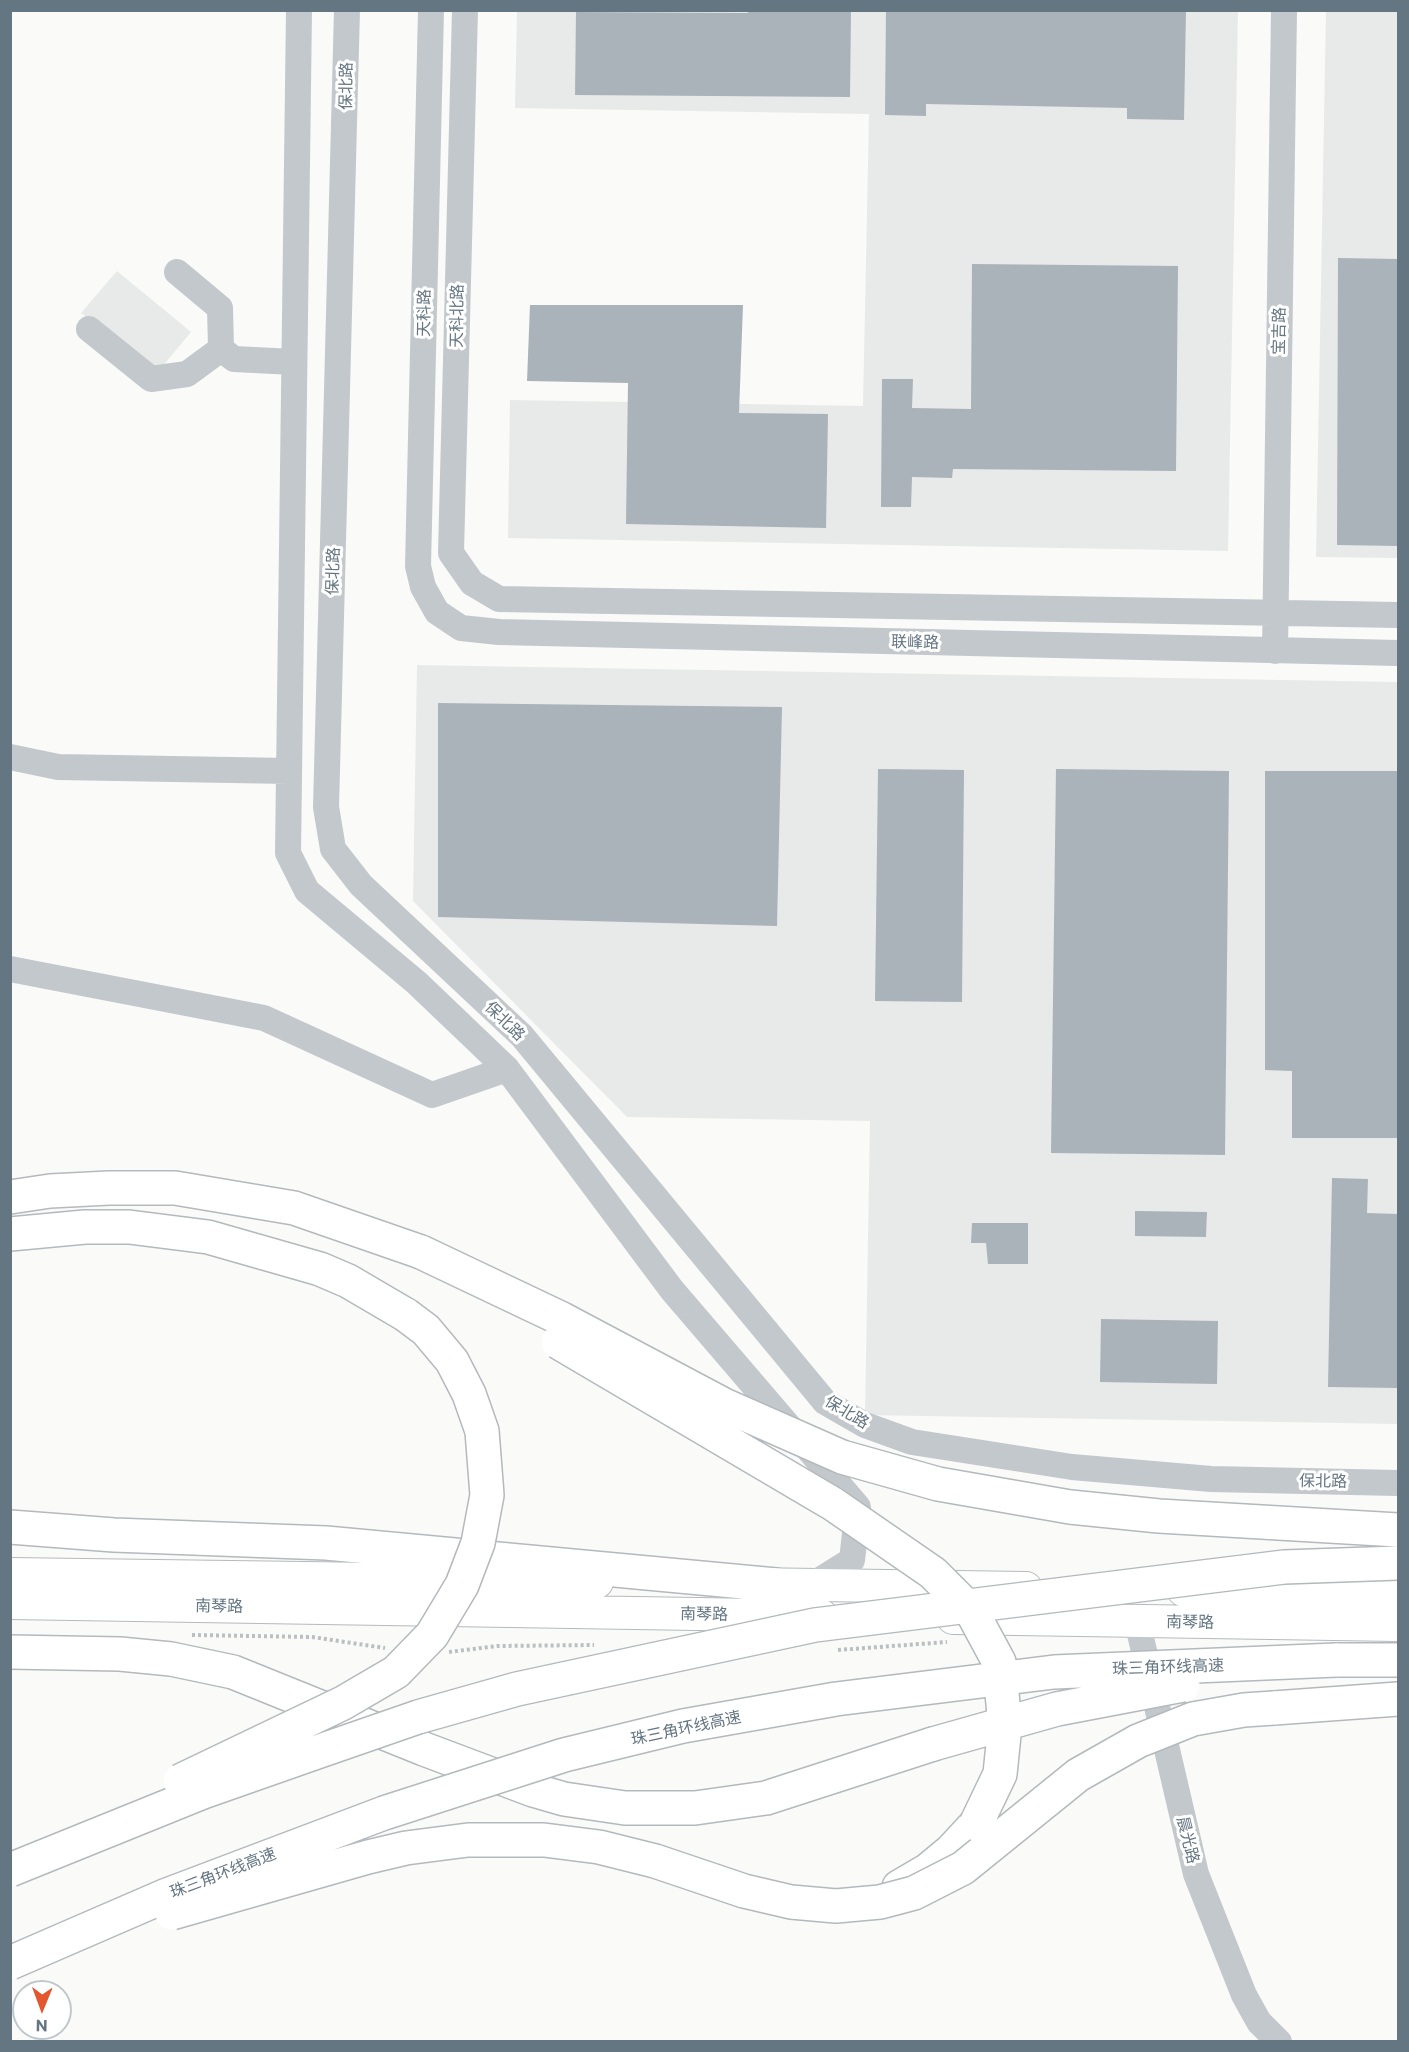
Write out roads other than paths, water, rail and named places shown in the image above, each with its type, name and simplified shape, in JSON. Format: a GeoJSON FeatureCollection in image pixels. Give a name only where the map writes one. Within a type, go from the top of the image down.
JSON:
{"type":"FeatureCollection","features":[{"type":"Feature","properties":{"kind":"highway"},"geometry":{"type":"LineString","coordinates":[[10,1197],[98,1188],[175,1188],[294,1209],[354,1229],[562,1319],[723,1405],[842,1457],[938,1484],[1070,1507],[1159,1516],[1398,1530]]}},
{"type":"Feature","properties":{"kind":"highway"},"geometry":{"type":"LineString","coordinates":[[10,1234],[85,1227],[129,1227],[208,1237],[320,1269],[348,1281],[406,1315],[440,1345],[461,1378],[482,1431],[487,1475],[487,1495],[478,1543],[462,1585],[432,1635],[396,1672],[343,1703],[10,1862]]}},
{"type":"Feature","properties":{"kind":"highway"},"geometry":{"type":"LineString","coordinates":[[419,1258],[833,1504],[933,1573],[972,1612],[993,1648],[1002,1674],[1004,1747],[996,1786],[976,1824],[951,1851],[911,1881],[862,1905]]}},
{"type":"Feature","properties":{"kind":"highway"},"geometry":{"type":"LineString","coordinates":[[10,1527],[114,1535],[326,1543],[776,1585]]}},
{"type":"Feature","properties":{"kind":"highway"},"geometry":{"type":"LineString","coordinates":[[10,1869],[203,1792],[306,1755],[418,1717],[529,1686],[816,1625],[1284,1567],[1398,1563]]}},
{"type":"Feature","properties":{"kind":"highway"},"geometry":{"type":"LineString","coordinates":[[10,1652],[120,1654],[171,1659],[222,1669],[258,1681],[424,1749],[533,1790],[593,1804],[657,1809],[704,1808],[766,1798],[984,1728],[1057,1709],[1140,1692],[1335,1660]]}},
{"type":"Feature","properties":{"kind":"highway","name":"珠三角环线高速"},"geometry":{"type":"LineString","coordinates":[[21,1958],[167,1894],[286,1848],[394,1810],[564,1755],[683,1726],[836,1699],[1054,1672],[1335,1660],[1398,1660]]}},
{"type":"Feature","properties":{"kind":"highway"},"geometry":{"type":"LineString","coordinates":[[21,1958],[368,1857],[406,1848],[468,1840],[544,1840],[579,1844],[633,1855],[768,1898],[817,1905],[862,1905],[914,1893],[963,1868],[1078,1775],[1138,1741],[1193,1719],[1244,1710],[1398,1700]]}},
{"type":"Feature","properties":{"kind":"main road","name":"南琴路"},"geometry":{"type":"LineString","coordinates":[[10,1574],[1398,1593]]}},
{"type":"Feature","properties":{"kind":"main road","name":"南琴路"},"geometry":{"type":"LineString","coordinates":[[10,1603],[1398,1625]]}},
{"type":"Feature","properties":{"kind":"street"},"geometry":{"type":"LineString","coordinates":[[299,10],[288,853],[307,891],[417,983],[507,1069],[672,1290],[858,1507],[930,1587]]}},
{"type":"Feature","properties":{"kind":"street","name":"保北路"},"geometry":{"type":"LineString","coordinates":[[347,10],[326,807],[333,849],[361,885],[522,1036],[825,1402],[865,1425],[912,1442],[1072,1467],[1211,1479],[1398,1483]]}},
{"type":"Feature","properties":{"kind":"street","name":"天科路"},"geometry":{"type":"LineString","coordinates":[[431,10],[418,566],[423,587],[437,612]]}},
{"type":"Feature","properties":{"kind":"street","name":"天科北路"},"geometry":{"type":"LineString","coordinates":[[465,10],[451,553],[472,583],[498,599],[1276,613]]}},
{"type":"Feature","properties":{"kind":"street","name":"宝吉路"},"geometry":{"type":"LineString","coordinates":[[1275,651],[1284,10]]}},
{"type":"Feature","properties":{"kind":"street"},"geometry":{"type":"LineString","coordinates":[[177,272],[220,308],[221,349]]}},
{"type":"Feature","properties":{"kind":"street"},"geometry":{"type":"LineString","coordinates":[[89,329],[151,379],[188,374],[221,349]]}},
{"type":"Feature","properties":{"kind":"street"},"geometry":{"type":"LineString","coordinates":[[221,349],[234,359],[294,362]]}},
{"type":"Feature","properties":{"kind":"street","name":"联峰路"},"geometry":{"type":"LineString","coordinates":[[437,612],[460,628],[498,632],[1398,653]]}},
{"type":"Feature","properties":{"kind":"street"},"geometry":{"type":"LineString","coordinates":[[1276,613],[1398,615]]}},
{"type":"Feature","properties":{"kind":"street"},"geometry":{"type":"LineString","coordinates":[[10,757],[58,767],[289,771]]}},
{"type":"Feature","properties":{"kind":"street"},"geometry":{"type":"LineString","coordinates":[[10,969],[264,1018],[432,1095],[507,1069]]}},
{"type":"Feature","properties":{"kind":"street"},"geometry":{"type":"LineString","coordinates":[[812,1585],[852,1560],[858,1507]]}},
{"type":"Feature","properties":{"kind":"street","name":"晨光路"},"geometry":{"type":"LineString","coordinates":[[1137,1621],[1196,1874],[1244,1995],[1260,2022],[1279,2042]]}}]}
